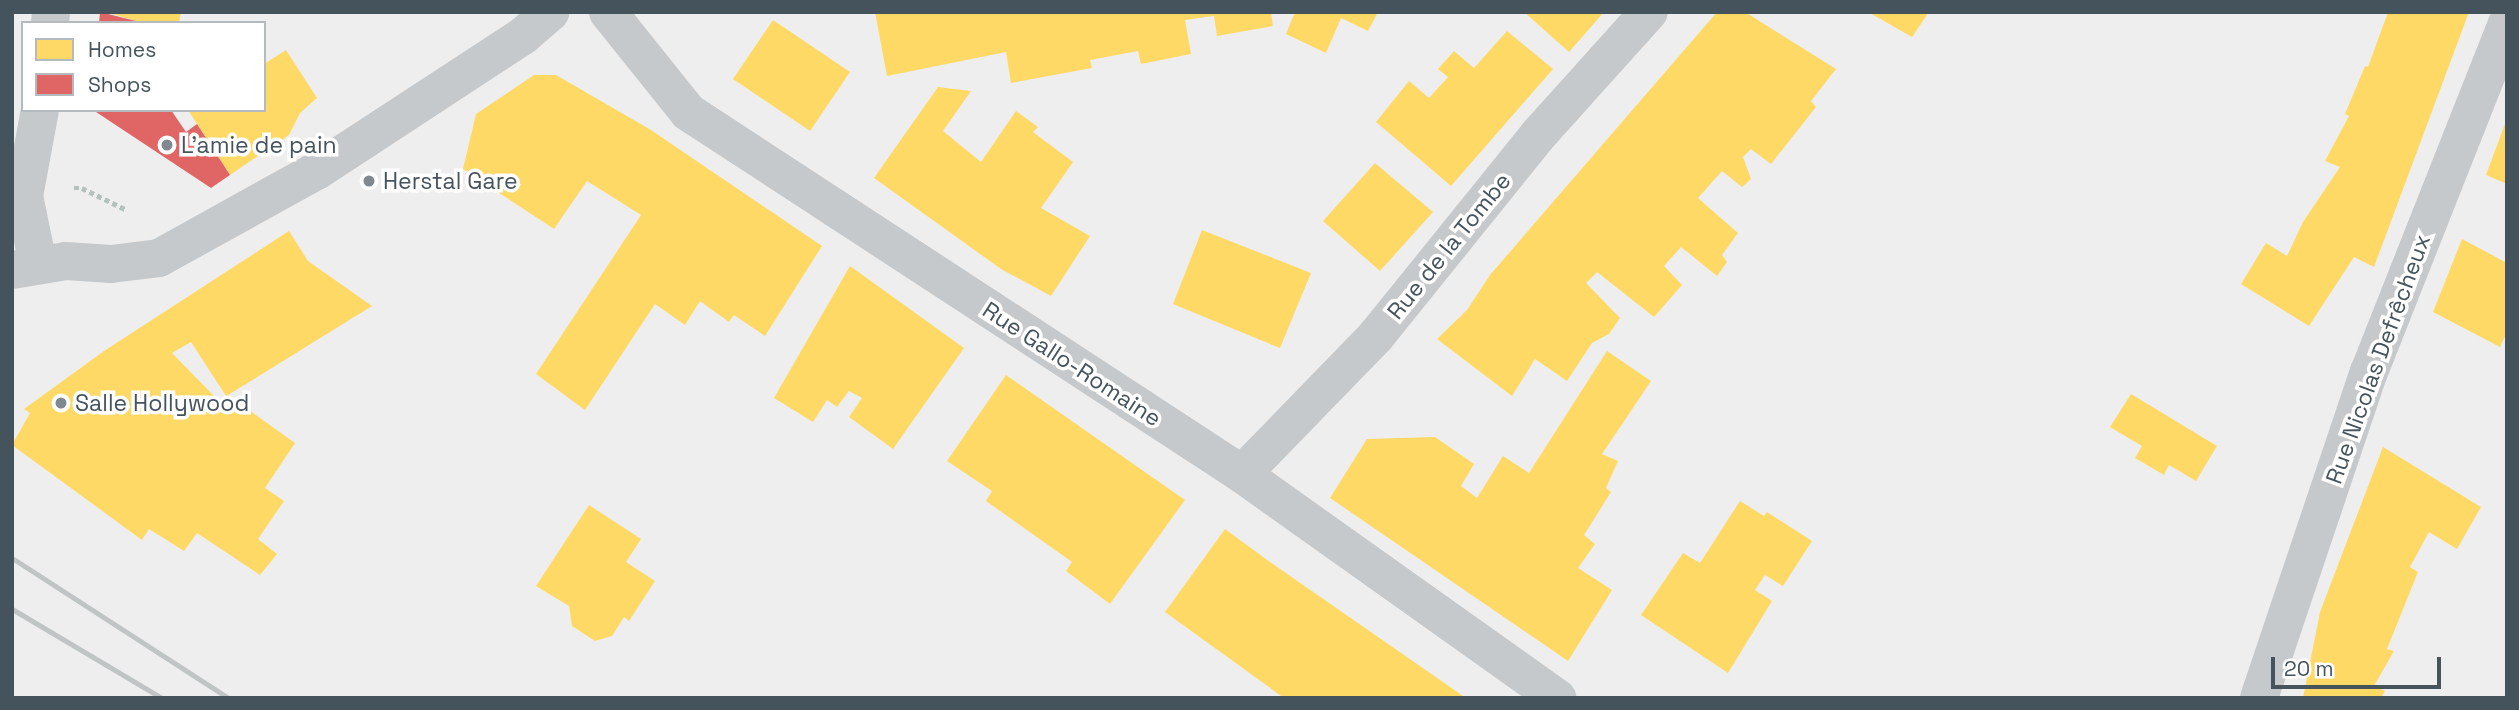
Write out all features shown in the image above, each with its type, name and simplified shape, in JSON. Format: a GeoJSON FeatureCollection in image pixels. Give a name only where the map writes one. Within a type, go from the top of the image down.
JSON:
{"type":"FeatureCollection","features":[{"type":"Feature","properties":{"kind":"street"},"geometry":{"type":"LineString","coordinates":[[40,112],[23,196],[25,267],[66,261],[111,264],[168,253],[318,170],[524,35],[550,12]]}},
{"type":"Feature","properties":{"kind":"street","name":"Rue Gallo-Romaine"},"geometry":{"type":"LineString","coordinates":[[608,12],[688,111],[1242,474],[1557,698]]}},
{"type":"Feature","properties":{"kind":"street","name":"Rue de la Tombe"},"geometry":{"type":"LineString","coordinates":[[1242,474],[1376,335],[1539,134],[1649,12]]}},
{"type":"Feature","properties":{"kind":"street","name":"Rue Nicolas Defrêcheux"},"geometry":{"type":"LineString","coordinates":[[2259,698],[2369,372],[2507,24]]}},
{"type":"Feature","properties":{"kind":"path"},"geometry":{"type":"LineString","coordinates":[[23,196],[40,189],[82,188],[136,214],[168,253]]}},
{"type":"Feature","properties":{"kind":"building: Homes"},"geometry":{"type":"Polygon","coordinates":[[[106,12],[181,12],[179,21],[136,21],[106,12]]]}},
{"type":"Feature","properties":{"kind":"building: Homes"},"geometry":{"type":"Polygon","coordinates":[[[875,12],[1271,12],[1273,26],[1217,36],[1214,16],[1185,20],[1191,54],[1141,64],[1138,51],[1090,60],[1092,68],[1011,83],[1006,52],[887,76],[875,12]]]}},
{"type":"Feature","properties":{"kind":"building: Homes"},"geometry":{"type":"Polygon","coordinates":[[[1295,12],[1378,12],[1368,31],[1341,18],[1326,53],[1286,34],[1295,12]]]}},
{"type":"Feature","properties":{"kind":"building: Homes"},"geometry":{"type":"Polygon","coordinates":[[[1524,12],[1604,12],[1569,52],[1524,12]]]}},
{"type":"Feature","properties":{"kind":"building: Homes"},"geometry":{"type":"Polygon","coordinates":[[[1717,12],[1745,12],[1836,69],[1811,101],[1816,107],[1771,164],[1751,149],[1743,157],[1751,179],[1742,187],[1722,171],[1698,198],[1738,233],[1722,255],[1727,262],[1717,276],[1681,247],[1664,266],[1682,285],[1654,317],[1597,272],[1586,283],[1620,318],[1609,334],[1592,343],[1567,381],[1535,359],[1512,396],[1437,339],[1467,310],[1490,275],[1717,12]]]}},
{"type":"Feature","properties":{"kind":"building: Homes"},"geometry":{"type":"Polygon","coordinates":[[[1868,12],[1923,12],[1927,15],[1912,37],[1868,12]]]}},
{"type":"Feature","properties":{"kind":"building: Homes"},"geometry":{"type":"Polygon","coordinates":[[[2388,12],[2469,12],[2374,267],[2354,257],[2309,326],[2241,284],[2266,243],[2287,256],[2303,222],[2340,167],[2325,161],[2349,116],[2345,114],[2365,66],[2368,67],[2388,12]]]}},
{"type":"Feature","properties":{"kind":"building: Homes"},"geometry":{"type":"Polygon","coordinates":[[[773,20],[850,72],[810,131],[733,79],[773,20]]]}},
{"type":"Feature","properties":{"kind":"building: Homes"},"geometry":{"type":"Polygon","coordinates":[[[1507,31],[1553,69],[1451,186],[1376,122],[1409,81],[1429,98],[1448,77],[1438,69],[1454,51],[1474,68],[1507,31]]]}},
{"type":"Feature","properties":{"kind":"building: Homes"},"geometry":{"type":"Polygon","coordinates":[[[286,50],[317,98],[300,113],[289,135],[230,175],[189,112],[266,112],[266,63],[286,50]]]}},
{"type":"Feature","properties":{"kind":"building: Homes"},"geometry":{"type":"Polygon","coordinates":[[[534,75],[556,75],[651,130],[822,246],[765,336],[734,315],[729,322],[700,301],[685,325],[655,304],[585,410],[536,374],[641,215],[587,181],[554,229],[463,169],[476,114],[534,75]]]}},
{"type":"Feature","properties":{"kind":"building: Homes"},"geometry":{"type":"Polygon","coordinates":[[[938,87],[971,91],[943,131],[981,162],[1016,111],[1038,127],[1033,132],[1073,162],[1041,208],[1090,236],[1051,296],[1001,269],[874,178],[938,87]]]}},
{"type":"Feature","properties":{"kind":"building: Homes"},"geometry":{"type":"Polygon","coordinates":[[[2507,121],[2507,184],[2486,175],[2507,121]]]}},
{"type":"Feature","properties":{"kind":"building: Homes"},"geometry":{"type":"Polygon","coordinates":[[[1375,163],[1433,212],[1380,271],[1323,221],[1375,163]]]}},
{"type":"Feature","properties":{"kind":"building: Homes"},"geometry":{"type":"Polygon","coordinates":[[[1202,230],[1311,273],[1280,348],[1173,304],[1202,230]]]}},
{"type":"Feature","properties":{"kind":"building: Homes"},"geometry":{"type":"Polygon","coordinates":[[[289,231],[308,261],[372,306],[228,395],[295,443],[265,488],[284,501],[258,539],[277,554],[260,575],[197,533],[184,551],[149,529],[142,540],[12,445],[30,413],[24,409],[104,351],[289,231]],[[191,342],[172,353],[220,402],[226,396],[191,342]]]}},
{"type":"Feature","properties":{"kind":"building: Homes"},"geometry":{"type":"Polygon","coordinates":[[[2462,239],[2507,263],[2507,332],[2500,347],[2433,312],[2462,239]]]}},
{"type":"Feature","properties":{"kind":"building: Homes"},"geometry":{"type":"Polygon","coordinates":[[[850,266],[964,348],[893,449],[849,417],[862,398],[849,391],[837,407],[827,400],[813,422],[774,398],[850,266]]]}},
{"type":"Feature","properties":{"kind":"building: Homes"},"geometry":{"type":"Polygon","coordinates":[[[1607,351],[1651,381],[1602,454],[1618,461],[1606,488],[1611,492],[1584,535],[1595,544],[1578,568],[1612,590],[1568,661],[1330,498],[1367,439],[1435,437],[1474,464],[1461,486],[1477,498],[1503,456],[1529,473],[1607,351]]]}},
{"type":"Feature","properties":{"kind":"building: Homes"},"geometry":{"type":"Polygon","coordinates":[[[1006,375],[1185,500],[1110,604],[1066,571],[1072,562],[986,501],[992,491],[947,461],[1006,375]]]}},
{"type":"Feature","properties":{"kind":"building: Homes"},"geometry":{"type":"Polygon","coordinates":[[[2131,394],[2217,446],[2196,481],[2169,465],[2164,475],[2135,458],[2142,446],[2110,427],[2131,394]]]}},
{"type":"Feature","properties":{"kind":"building: Homes"},"geometry":{"type":"Polygon","coordinates":[[[2383,447],[2481,507],[2457,549],[2429,532],[2410,567],[2418,572],[2387,649],[2394,651],[2374,686],[2385,691],[2381,698],[2303,698],[2320,612],[2383,447]]]}},
{"type":"Feature","properties":{"kind":"building: Homes"},"geometry":{"type":"Polygon","coordinates":[[[1740,501],[1764,516],[1767,512],[1812,541],[1783,586],[1765,575],[1755,590],[1772,601],[1728,673],[1641,615],[1683,553],[1700,563],[1740,501]]]}},
{"type":"Feature","properties":{"kind":"building: Homes"},"geometry":{"type":"Polygon","coordinates":[[[589,505],[641,539],[626,562],[655,581],[629,621],[624,617],[612,636],[595,641],[572,626],[569,606],[536,586],[589,505]]]}},
{"type":"Feature","properties":{"kind":"building: Homes"},"geometry":{"type":"Polygon","coordinates":[[[1225,529],[1466,698],[1284,698],[1165,612],[1225,529]]]}},
{"type":"Feature","properties":{"kind":"building: Shops"},"geometry":{"type":"Polygon","coordinates":[[[100,12],[136,21],[99,21],[100,12]]]}},
{"type":"Feature","properties":{"kind":"building: Shops"},"geometry":{"type":"Polygon","coordinates":[[[96,112],[172,112],[186,132],[197,124],[230,175],[211,188],[96,112]]]}},
{"type":"Feature","properties":{"kind":"railway"},"geometry":{"type":"LineString","coordinates":[[12,558],[228,698]]}},
{"type":"Feature","properties":{"kind":"railway"},"geometry":{"type":"LineString","coordinates":[[12,609],[162,698]]}},
{"type":"Feature","properties":{"kind":"place","name":"L'amie de pain"},"geometry":{"type":"Point","coordinates":[167,145]}},
{"type":"Feature","properties":{"kind":"place","name":"Herstal Gare"},"geometry":{"type":"Point","coordinates":[369,181]}},
{"type":"Feature","properties":{"kind":"place","name":"Salle Hollywood"},"geometry":{"type":"Point","coordinates":[61,403]}}]}
